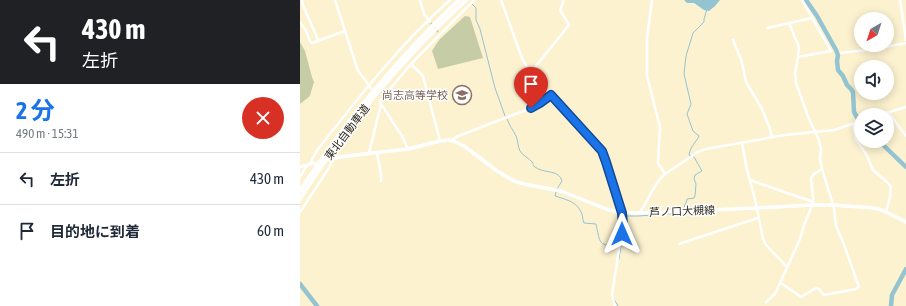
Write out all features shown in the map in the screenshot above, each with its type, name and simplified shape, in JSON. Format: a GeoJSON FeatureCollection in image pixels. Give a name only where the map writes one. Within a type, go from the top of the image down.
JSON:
{"type":"FeatureCollection","features":[{"type":"Feature","properties":{"kind":"highway","name":"東北自動車道"},"geometry":{"type":"LineString","coordinates":[[300,191],[342,130],[375,89],[399,61],[459,0]]}},
{"type":"Feature","properties":{"kind":"highway","name":"東北自動車道"},"geometry":{"type":"LineString","coordinates":[[300,199],[332,151],[378,92],[415,50],[466,0]]}},
{"type":"Feature","properties":{"kind":"main road"},"geometry":{"type":"LineString","coordinates":[[330,160],[347,156],[408,149],[451,140]]}},
{"type":"Feature","properties":{"kind":"main road","name":"芦ノ口大槻線"},"geometry":{"type":"LineString","coordinates":[[451,140],[464,146],[497,171],[514,181],[561,191],[606,209],[622,213],[757,208],[812,204],[874,208],[906,222]]}},
{"type":"Feature","properties":{"kind":"main road"},"geometry":{"type":"LineString","coordinates":[[300,167],[311,164]]}},
{"type":"Feature","properties":{"kind":"street"},"geometry":{"type":"LineString","coordinates":[[302,0],[318,40]]}},
{"type":"Feature","properties":{"kind":"street"},"geometry":{"type":"LineString","coordinates":[[336,0],[358,71],[370,86]]}},
{"type":"Feature","properties":{"kind":"street"},"geometry":{"type":"LineString","coordinates":[[420,0],[424,14],[429,21]]}},
{"type":"Feature","properties":{"kind":"street"},"geometry":{"type":"LineString","coordinates":[[300,177],[311,164],[312,159],[318,149],[370,86],[450,0]]}},
{"type":"Feature","properties":{"kind":"street"},"geometry":{"type":"LineString","coordinates":[[369,153],[381,99],[439,34],[474,0]]}},
{"type":"Feature","properties":{"kind":"street"},"geometry":{"type":"LineString","coordinates":[[501,0],[522,58],[531,72],[602,151],[622,213],[623,226],[612,295],[615,306]]}},
{"type":"Feature","properties":{"kind":"street"},"geometry":{"type":"LineString","coordinates":[[531,72],[568,25],[560,10],[563,3],[562,0]]}},
{"type":"Feature","properties":{"kind":"street"},"geometry":{"type":"LineString","coordinates":[[652,0],[647,38],[647,76],[660,127],[658,163],[665,174]]}},
{"type":"Feature","properties":{"kind":"street"},"geometry":{"type":"LineString","coordinates":[[798,57],[831,51],[802,0]]}},
{"type":"Feature","properties":{"kind":"street"},"geometry":{"type":"LineString","coordinates":[[841,53],[874,49],[906,42],[900,0]]}},
{"type":"Feature","properties":{"kind":"street"},"geometry":{"type":"LineString","coordinates":[[767,28],[812,18]]}},
{"type":"Feature","properties":{"kind":"street"},"geometry":{"type":"LineString","coordinates":[[300,22],[310,41],[312,42],[345,31]]}},
{"type":"Feature","properties":{"kind":"street"},"geometry":{"type":"LineString","coordinates":[[781,282],[801,297],[816,288],[820,289],[824,294],[858,288],[843,242],[836,226],[833,205],[822,169],[819,140],[807,115],[796,83],[795,73],[799,44],[789,23]]}},
{"type":"Feature","properties":{"kind":"street"},"geometry":{"type":"LineString","coordinates":[[734,40],[741,59],[746,82],[762,108],[772,137]]}},
{"type":"Feature","properties":{"kind":"street"},"geometry":{"type":"LineString","coordinates":[[411,64],[423,76],[440,142]]}},
{"type":"Feature","properties":{"kind":"street"},"geometry":{"type":"LineString","coordinates":[[451,140],[524,111],[540,103],[551,95]]}},
{"type":"Feature","properties":{"kind":"street"},"geometry":{"type":"LineString","coordinates":[[378,96],[381,99]]}},
{"type":"Feature","properties":{"kind":"street"},"geometry":{"type":"LineString","coordinates":[[381,104],[402,136],[408,149]]}},
{"type":"Feature","properties":{"kind":"street"},"geometry":{"type":"LineString","coordinates":[[894,110],[906,107]]}},
{"type":"Feature","properties":{"kind":"street"},"geometry":{"type":"LineString","coordinates":[[894,119],[905,133]]}},
{"type":"Feature","properties":{"kind":"street"},"geometry":{"type":"LineString","coordinates":[[640,213],[657,183],[665,174],[698,152],[723,145],[814,131],[834,130],[854,124]]}},
{"type":"Feature","properties":{"kind":"street"},"geometry":{"type":"LineString","coordinates":[[742,143],[764,242],[788,267]]}},
{"type":"Feature","properties":{"kind":"street"},"geometry":{"type":"LineString","coordinates":[[862,148],[873,170],[891,187],[886,212]]}},
{"type":"Feature","properties":{"kind":"street"},"geometry":{"type":"LineString","coordinates":[[377,153],[382,173],[381,181]]}},
{"type":"Feature","properties":{"kind":"street"},"geometry":{"type":"LineString","coordinates":[[300,212],[333,163],[334,158]]}},
{"type":"Feature","properties":{"kind":"street"},"geometry":{"type":"LineString","coordinates":[[766,302],[776,294],[800,239],[812,204],[811,178],[822,169]]}},
{"type":"Feature","properties":{"kind":"street"},"geometry":{"type":"LineString","coordinates":[[750,180],[812,204]]}},
{"type":"Feature","properties":{"kind":"street"},"geometry":{"type":"LineString","coordinates":[[679,244],[758,218]]}},
{"type":"Feature","properties":{"kind":"green space"},"geometry":{"type":"Polygon","coordinates":[[[465,16],[470,17],[483,58],[438,69],[432,51],[439,40],[465,16]]]}},
{"type":"Feature","properties":{"kind":"green space"},"geometry":{"type":"Polygon","coordinates":[[[300,42],[305,51],[314,82],[310,96],[300,104],[300,42]]]}},
{"type":"Feature","properties":{"kind":"water"},"geometry":{"type":"Polygon","coordinates":[[[684,0],[720,0],[709,11],[704,10],[694,3],[687,3],[684,0]]]}},
{"type":"Feature","properties":{"kind":"waterway"},"geometry":{"type":"LineString","coordinates":[[806,0],[817,16],[836,50],[838,55],[838,70],[853,92],[854,112]]}},
{"type":"Feature","properties":{"kind":"waterway"},"geometry":{"type":"LineString","coordinates":[[472,4],[476,8],[476,20],[480,29],[495,88],[505,116]]}},
{"type":"Feature","properties":{"kind":"waterway"},"geometry":{"type":"LineString","coordinates":[[684,209],[687,199],[694,198],[695,196],[695,175],[702,171],[694,157],[689,155],[699,136],[693,131],[687,114],[691,104],[684,74],[686,56],[693,33],[704,22],[707,9]]}},
{"type":"Feature","properties":{"kind":"waterway"},"geometry":{"type":"LineString","coordinates":[[507,119],[516,136],[521,153],[533,163],[533,166],[555,173],[560,177],[562,181],[557,189]]}},
{"type":"Feature","properties":{"kind":"waterway"},"geometry":{"type":"LineString","coordinates":[[886,148],[906,167]]}},
{"type":"Feature","properties":{"kind":"waterway"},"geometry":{"type":"LineString","coordinates":[[556,192],[555,196],[569,201],[578,207],[582,213],[584,223],[596,224],[601,242],[607,245],[619,244]]}},
{"type":"Feature","properties":{"kind":"waterway"},"geometry":{"type":"LineString","coordinates":[[624,219],[626,216],[680,213]]}},
{"type":"Feature","properties":{"kind":"waterway"},"geometry":{"type":"LineString","coordinates":[[619,259],[624,225]]}},
{"type":"Feature","properties":{"kind":"waterway"},"geometry":{"type":"LineString","coordinates":[[891,306],[892,295],[906,269]]}},
{"type":"Feature","properties":{"kind":"waterway"},"geometry":{"type":"LineString","coordinates":[[300,284],[317,306]]}},
{"type":"Feature","properties":{"kind":"waterway"},"geometry":{"type":"LineString","coordinates":[[614,299],[618,306]]}},
{"type":"Feature","properties":{"kind":"tunnel"},"geometry":{"type":"LineString","coordinates":[[430,22],[438,32]]}},
{"type":"Feature","properties":{"kind":"place","name":"尚志高等学校"},"geometry":{"type":"Point","coordinates":[462,95]}},
{"type":"Feature","properties":{"kind":"route"},"geometry":{"type":"LineString","coordinates":[[531,108],[551,95],[602,151],[622,213],[622,234]]}}]}
